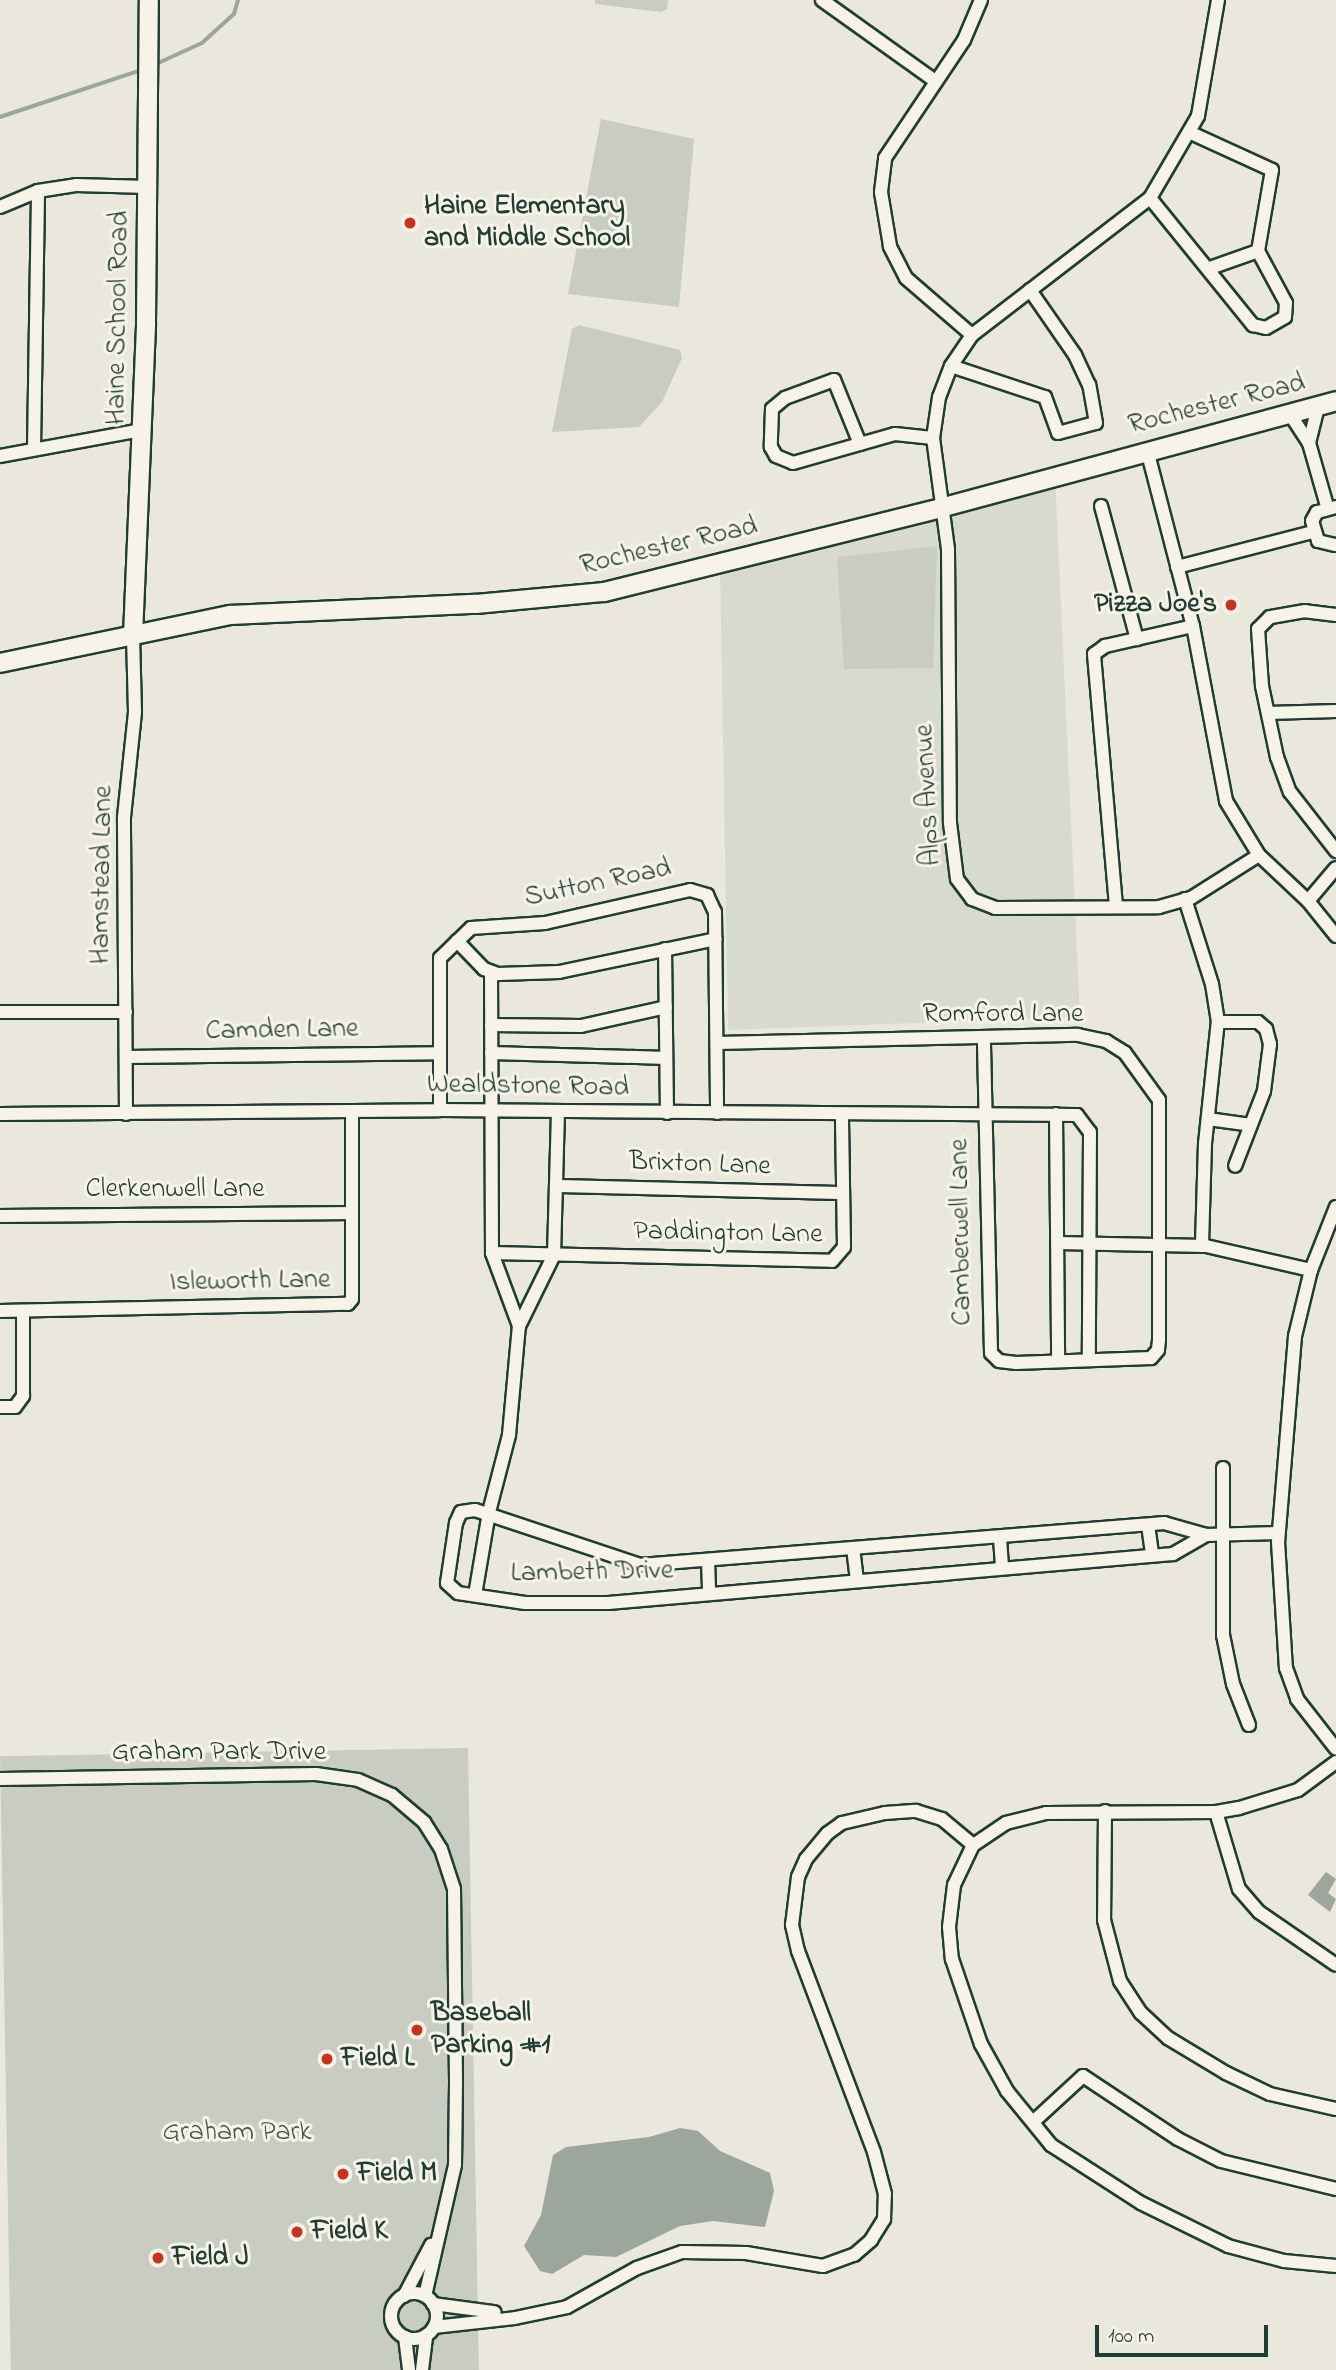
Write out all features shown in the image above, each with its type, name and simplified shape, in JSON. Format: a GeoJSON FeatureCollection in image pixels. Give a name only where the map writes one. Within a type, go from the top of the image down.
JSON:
{"type":"FeatureCollection","features":[{"type":"Feature","properties":{"kind":"street","name":"Haine School Road"},"geometry":{"type":"LineString","coordinates":[[133,636],[142,430],[149,0]]}},
{"type":"Feature","properties":{"kind":"street"},"geometry":{"type":"LineString","coordinates":[[822,0],[935,81]]}},
{"type":"Feature","properties":{"kind":"street"},"geometry":{"type":"LineString","coordinates":[[972,335],[906,278],[882,219],[885,158],[964,40],[982,0]]}},
{"type":"Feature","properties":{"kind":"street"},"geometry":{"type":"LineString","coordinates":[[1191,133],[1272,170],[1258,251],[1287,311],[1285,317],[1266,328],[1253,325],[1210,268],[1150,198],[1191,133],[1205,87],[1219,0]]}},
{"type":"Feature","properties":{"kind":"street"},"geometry":{"type":"LineString","coordinates":[[0,207],[38,191],[76,185],[148,187]]}},
{"type":"Feature","properties":{"kind":"street"},"geometry":{"type":"LineString","coordinates":[[34,449],[38,191]]}},
{"type":"Feature","properties":{"kind":"street","name":"Alps Avenue"},"geometry":{"type":"LineString","coordinates":[[1150,198],[972,335],[951,366],[939,397],[933,438],[944,507],[950,823],[957,879],[972,899],[995,908],[1159,907],[1185,899],[1259,855]]}},
{"type":"Feature","properties":{"kind":"street"},"geometry":{"type":"LineString","coordinates":[[1210,268],[1258,251]]}},
{"type":"Feature","properties":{"kind":"street"},"geometry":{"type":"LineString","coordinates":[[951,366],[1045,397],[1058,433],[1096,423],[1089,385],[1075,355],[1030,290]]}},
{"type":"Feature","properties":{"kind":"street"},"geometry":{"type":"LineString","coordinates":[[860,444],[834,380],[785,398],[772,409],[771,447],[785,462],[821,457],[860,444],[909,433],[933,438]]}},
{"type":"Feature","properties":{"kind":"street","name":"Rochester Road"},"geometry":{"type":"LineString","coordinates":[[0,663],[230,615],[476,604],[604,592],[944,507],[1336,401]]}},
{"type":"Feature","properties":{"kind":"street"},"geometry":{"type":"LineString","coordinates":[[1309,443],[1318,406]]}},
{"type":"Feature","properties":{"kind":"street"},"geometry":{"type":"LineString","coordinates":[[1290,414],[1309,443],[1331,507],[1317,512],[1312,532],[1318,541],[1336,545]]}},
{"type":"Feature","properties":{"kind":"street"},"geometry":{"type":"LineString","coordinates":[[0,457],[142,430]]}},
{"type":"Feature","properties":{"kind":"street"},"geometry":{"type":"LineString","coordinates":[[1147,450],[1193,626],[1226,801],[1259,855],[1308,901],[1336,936]]}},
{"type":"Feature","properties":{"kind":"street"},"geometry":{"type":"LineString","coordinates":[[1101,506],[1137,639]]}},
{"type":"Feature","properties":{"kind":"street"},"geometry":{"type":"LineString","coordinates":[[1177,566],[1312,532]]}},
{"type":"Feature","properties":{"kind":"street"},"geometry":{"type":"LineString","coordinates":[[1336,615],[1293,613],[1270,617],[1258,629],[1268,713],[1290,792],[1336,851]]}},
{"type":"Feature","properties":{"kind":"street"},"geometry":{"type":"LineString","coordinates":[[1115,906],[1092,664],[1094,654],[1105,646],[1193,626]]}},
{"type":"Feature","properties":{"kind":"street","name":"Hamstead Lane"},"geometry":{"type":"LineString","coordinates":[[126,1114],[124,817],[135,712],[133,636]]}},
{"type":"Feature","properties":{"kind":"street"},"geometry":{"type":"LineString","coordinates":[[1268,713],[1336,711]]}},
{"type":"Feature","properties":{"kind":"street"},"geometry":{"type":"LineString","coordinates":[[1308,901],[1336,868]]}},
{"type":"Feature","properties":{"kind":"street","name":"Sutton Road"},"geometry":{"type":"LineString","coordinates":[[457,941],[471,928],[545,923],[690,890],[707,895],[713,904],[716,939],[717,1114]]}},
{"type":"Feature","properties":{"kind":"street"},"geometry":{"type":"LineString","coordinates":[[1185,899],[1212,984],[1218,1022],[1208,1119],[1202,1246]]}},
{"type":"Feature","properties":{"kind":"street"},"geometry":{"type":"LineString","coordinates":[[440,1110],[440,958],[457,941],[491,973],[559,972],[716,939]]}},
{"type":"Feature","properties":{"kind":"street"},"geometry":{"type":"LineString","coordinates":[[665,949],[667,1113]]}},
{"type":"Feature","properties":{"kind":"street","name":"Lambeth Drive"},"geometry":{"type":"LineString","coordinates":[[491,973],[492,1254],[519,1326]]}},
{"type":"Feature","properties":{"kind":"street"},"geometry":{"type":"LineString","coordinates":[[491,1025],[581,1026],[666,1007]]}},
{"type":"Feature","properties":{"kind":"street"},"geometry":{"type":"LineString","coordinates":[[0,1012],[125,1012]]}},
{"type":"Feature","properties":{"kind":"street"},"geometry":{"type":"LineString","coordinates":[[1218,1022],[1258,1022],[1268,1035],[1264,1091],[1235,1166]]}},
{"type":"Feature","properties":{"kind":"street","name":"Romford Lane"},"geometry":{"type":"LineString","coordinates":[[717,1043],[1078,1035],[1106,1041],[1138,1068],[1159,1100],[1158,1350],[1151,1358],[1058,1360]]}},
{"type":"Feature","properties":{"kind":"street","name":"Camberwell Lane"},"geometry":{"type":"LineString","coordinates":[[984,1039],[991,1353],[1007,1362],[1058,1360]]}},
{"type":"Feature","properties":{"kind":"street"},"geometry":{"type":"LineString","coordinates":[[491,1053],[666,1058]]}},
{"type":"Feature","properties":{"kind":"street","name":"Camden Lane"},"geometry":{"type":"LineString","coordinates":[[125,1057],[439,1054]]}},
{"type":"Feature","properties":{"kind":"street","name":"Wealdstone Road"},"geometry":{"type":"LineString","coordinates":[[0,1114],[491,1110],[1077,1115],[1090,1132],[1089,1359]]}},
{"type":"Feature","properties":{"kind":"street","name":"Isleworth Lane"},"geometry":{"type":"LineString","coordinates":[[0,1311],[343,1306],[352,1299],[352,1111]]}},
{"type":"Feature","properties":{"kind":"street","name":"Lambeth Drive"},"geometry":{"type":"LineString","coordinates":[[475,1595],[489,1512],[509,1435],[519,1326],[554,1255],[558,1111]]}},
{"type":"Feature","properties":{"kind":"street","name":"Paddington Lane"},"geometry":{"type":"LineString","coordinates":[[554,1255],[832,1261],[844,1247],[842,1114]]}},
{"type":"Feature","properties":{"kind":"street"},"geometry":{"type":"LineString","coordinates":[[1056,1114],[1058,1360]]}},
{"type":"Feature","properties":{"kind":"street"},"geometry":{"type":"LineString","coordinates":[[1208,1119],[1251,1125]]}},
{"type":"Feature","properties":{"kind":"street","name":"Brixton Lane"},"geometry":{"type":"LineString","coordinates":[[556,1186],[843,1193]]}},
{"type":"Feature","properties":{"kind":"street"},"geometry":{"type":"LineString","coordinates":[[1336,1207],[1311,1270],[1288,1387],[1278,1533],[1286,1668],[1297,1699],[1336,1749]]}},
{"type":"Feature","properties":{"kind":"street","name":"Clerkenwell Lane"},"geometry":{"type":"LineString","coordinates":[[0,1216],[351,1213]]}},
{"type":"Feature","properties":{"kind":"street"},"geometry":{"type":"LineString","coordinates":[[1059,1244],[1202,1246],[1242,1251],[1311,1270]]}},
{"type":"Feature","properties":{"kind":"street"},"geometry":{"type":"LineString","coordinates":[[492,1254],[554,1255]]}},
{"type":"Feature","properties":{"kind":"street"},"geometry":{"type":"LineString","coordinates":[[0,1407],[15,1407],[23,1396],[23,1311]]}},
{"type":"Feature","properties":{"kind":"street"},"geometry":{"type":"LineString","coordinates":[[1223,1468],[1223,1635],[1233,1684],[1249,1725]]}},
{"type":"Feature","properties":{"kind":"street","name":"Lambeth Drive"},"geometry":{"type":"LineString","coordinates":[[461,1512],[489,1512],[640,1565],[1164,1523],[1206,1535],[1188,1549],[1152,1555],[608,1603],[525,1603],[458,1593],[447,1583],[456,1522],[461,1512]]}},
{"type":"Feature","properties":{"kind":"street"},"geometry":{"type":"LineString","coordinates":[[1147,1525],[1152,1555]]}},
{"type":"Feature","properties":{"kind":"street"},"geometry":{"type":"LineString","coordinates":[[1206,1535],[1278,1533]]}},
{"type":"Feature","properties":{"kind":"street"},"geometry":{"type":"LineString","coordinates":[[1000,1538],[1002,1568]]}},
{"type":"Feature","properties":{"kind":"street"},"geometry":{"type":"LineString","coordinates":[[853,1548],[858,1580]]}},
{"type":"Feature","properties":{"kind":"street","name":"Lambeth Drive"},"geometry":{"type":"LineString","coordinates":[[708,1560],[709,1594]]}},
{"type":"Feature","properties":{"kind":"street"},"geometry":{"type":"LineString","coordinates":[[1336,1762],[1298,1790],[1216,1812],[1105,1811],[1030,1816],[989,1832],[973,1845],[954,1885],[949,1927],[952,1959],[981,2044],[1007,2091],[1051,2145],[1185,2227],[1228,2246],[1284,2261],[1336,2266]]}},
{"type":"Feature","properties":{"kind":"street","name":"Graham Park Drive"},"geometry":{"type":"LineString","coordinates":[[0,1779],[316,1774],[358,1780],[381,1790],[424,1822],[441,1849],[454,1889],[456,2140],[449,2196],[438,2233],[429,2300],[430,2331],[422,2370]]}},
{"type":"Feature","properties":{"kind":"street"},"geometry":{"type":"LineString","coordinates":[[405,2337],[533,2314],[586,2300],[637,2268],[682,2252],[746,2253],[822,2266],[854,2255],[871,2240],[884,2219],[884,2194],[874,2152],[798,1951],[792,1925],[798,1877],[806,1859],[835,1828],[885,1812],[916,1811],[942,1819],[973,1845]]}},
{"type":"Feature","properties":{"kind":"street"},"geometry":{"type":"LineString","coordinates":[[1105,1811],[1104,1920],[1120,1981],[1141,2014],[1168,2038],[1237,2079],[1270,2094],[1336,2109]]}},
{"type":"Feature","properties":{"kind":"street"},"geometry":{"type":"LineString","coordinates":[[1216,1812],[1239,1889],[1259,1912],[1336,1965]]}},
{"type":"Feature","properties":{"kind":"street"},"geometry":{"type":"LineString","coordinates":[[1033,2122],[1083,2076],[1178,2139],[1221,2161],[1336,2189]]}},
{"type":"Feature","properties":{"kind":"street","name":"Graham Park Drive"},"geometry":{"type":"LineString","coordinates":[[409,2370],[405,2337],[395,2329],[391,2317],[394,2305],[404,2296],[438,2233]]}},
{"type":"Feature","properties":{"kind":"street"},"geometry":{"type":"LineString","coordinates":[[404,2296],[533,2314]]}},
{"type":"Feature","properties":{"kind":"shaded area"},"geometry":{"type":"Polygon","coordinates":[[[1055,475],[1080,1017],[728,1030],[720,565],[1055,475]]]}},
{"type":"Feature","properties":{"kind":"shaded area"},"geometry":{"type":"Polygon","coordinates":[[[1326,1872],[1336,1879],[1328,1893],[1336,1899],[1330,1912],[1308,1895],[1326,1872]]]}},
{"type":"Feature","properties":{"kind":"shaded area"},"geometry":{"type":"Polygon","coordinates":[[[680,2128],[698,2131],[720,2151],[770,2173],[774,2191],[765,2227],[713,2221],[680,2226],[616,2257],[584,2255],[552,2274],[540,2271],[524,2246],[541,2215],[553,2155],[566,2147],[649,2137],[680,2128]]]}},
{"type":"Feature","properties":{"kind":"green space"},"geometry":{"type":"Polygon","coordinates":[[[595,0],[668,0],[667,9],[661,12],[595,4],[595,0]]]}},
{"type":"Feature","properties":{"kind":"green space"},"geometry":{"type":"Polygon","coordinates":[[[601,119],[694,139],[679,307],[568,294],[601,119]]]}},
{"type":"Feature","properties":{"kind":"green space"},"geometry":{"type":"Polygon","coordinates":[[[579,325],[680,350],[682,358],[662,402],[639,427],[552,432],[572,329],[579,325]]]}},
{"type":"Feature","properties":{"kind":"green space"},"geometry":{"type":"Polygon","coordinates":[[[937,546],[933,668],[844,669],[837,557],[937,546]]]}},
{"type":"Feature","properties":{"kind":"green space","name":"Graham Park"},"geometry":{"type":"Polygon","coordinates":[[[468,1748],[479,2370],[11,2370],[0,1756],[468,1748]]]}},
{"type":"Feature","properties":{"kind":"waterway"},"geometry":{"type":"LineString","coordinates":[[154,65],[202,43],[234,14],[238,0]]}},
{"type":"Feature","properties":{"kind":"waterway"},"geometry":{"type":"LineString","coordinates":[[0,117],[144,69]]}},
{"type":"Feature","properties":{"kind":"place","name":"Haine Elementary and Middle School"},"geometry":{"type":"Point","coordinates":[410,223]}},
{"type":"Feature","properties":{"kind":"place","name":"Pizza Joe's"},"geometry":{"type":"Point","coordinates":[1231,605]}},
{"type":"Feature","properties":{"kind":"place","name":"Baseball Parking #1"},"geometry":{"type":"Point","coordinates":[417,2030]}},
{"type":"Feature","properties":{"kind":"place","name":"Field L"},"geometry":{"type":"Point","coordinates":[327,2059]}},
{"type":"Feature","properties":{"kind":"place","name":"Field M"},"geometry":{"type":"Point","coordinates":[343,2174]}},
{"type":"Feature","properties":{"kind":"place","name":"Field K"},"geometry":{"type":"Point","coordinates":[297,2232]}},
{"type":"Feature","properties":{"kind":"place","name":"Field J"},"geometry":{"type":"Point","coordinates":[158,2258]}}]}
